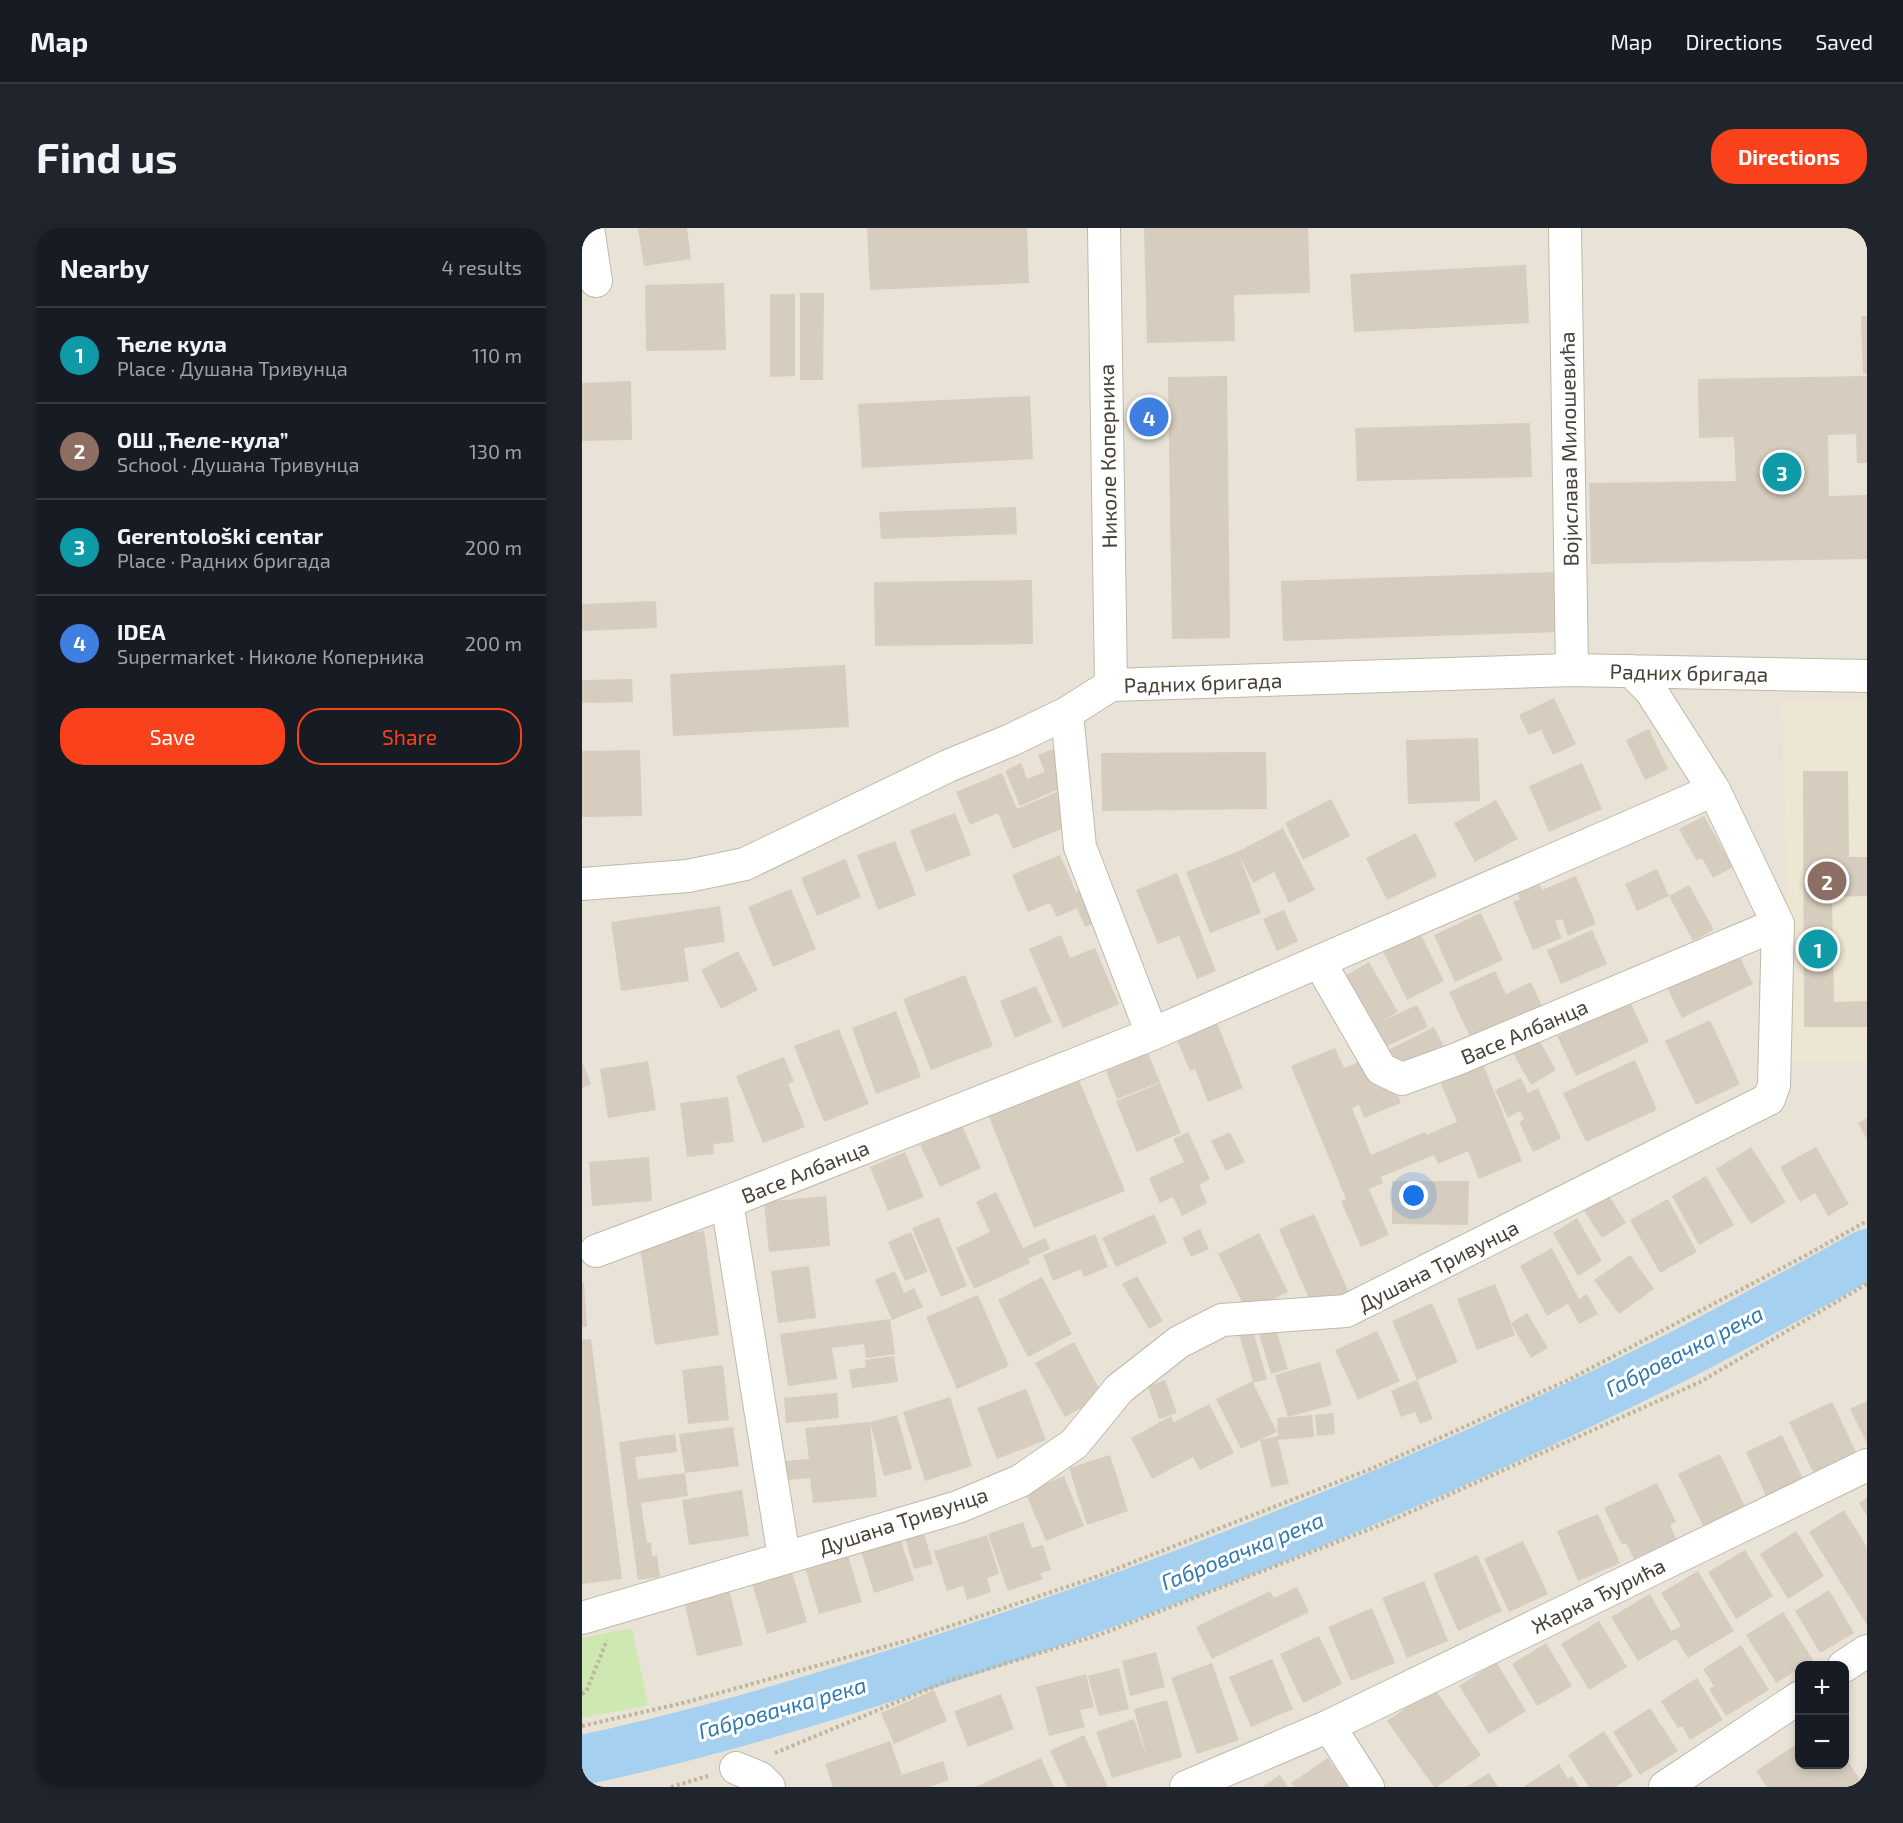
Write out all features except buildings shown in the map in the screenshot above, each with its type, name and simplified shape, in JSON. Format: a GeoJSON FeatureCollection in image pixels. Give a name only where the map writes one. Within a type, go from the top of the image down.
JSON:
{"type":"FeatureCollection","features":[{"type":"Feature","properties":{"kind":"street"},"geometry":{"type":"LineString","coordinates":[[588,228],[596,281]]}},
{"type":"Feature","properties":{"kind":"street","name":"Николе Коперника"},"geometry":{"type":"LineString","coordinates":[[1104,228],[1111,685]]}},
{"type":"Feature","properties":{"kind":"street","name":"Војислава Милошевића"},"geometry":{"type":"LineString","coordinates":[[1565,228],[1572,670]]}},
{"type":"Feature","properties":{"kind":"street","name":"Радних бригада"},"geometry":{"type":"LineString","coordinates":[[582,884],[688,876],[745,864],[948,766],[1011,740],[1067,713],[1111,685],[1572,670],[1867,676]]}},
{"type":"Feature","properties":{"kind":"street","name":"Душана Тривунца"},"geometry":{"type":"LineString","coordinates":[[582,1618],[958,1507],[1020,1481],[1074,1444],[1119,1389],[1179,1342],[1222,1320],[1346,1311],[1769,1099],[1774,1085],[1778,924],[1714,790],[1651,690],[1631,671]]}},
{"type":"Feature","properties":{"kind":"street"},"geometry":{"type":"LineString","coordinates":[[1067,713],[1080,848],[1152,1034]]}},
{"type":"Feature","properties":{"kind":"street","name":"Васе Албанца"},"geometry":{"type":"LineString","coordinates":[[784,1557],[727,1202],[1152,1034],[1714,790]]}},
{"type":"Feature","properties":{"kind":"street","name":"Васе Албанца"},"geometry":{"type":"LineString","coordinates":[[1320,963],[1382,1069],[1402,1078],[1468,1055],[1778,924]]}},
{"type":"Feature","properties":{"kind":"street"},"geometry":{"type":"LineString","coordinates":[[596,1251],[727,1202]]}},
{"type":"Feature","properties":{"kind":"street","name":"Жарка Ђурића"},"geometry":{"type":"LineString","coordinates":[[1186,1787],[1329,1726],[1867,1465]]}},
{"type":"Feature","properties":{"kind":"street"},"geometry":{"type":"LineString","coordinates":[[1849,1663],[1867,1651]]}},
{"type":"Feature","properties":{"kind":"street"},"geometry":{"type":"LineString","coordinates":[[1665,1787],[1795,1700]]}},
{"type":"Feature","properties":{"kind":"street"},"geometry":{"type":"LineString","coordinates":[[1329,1726],[1368,1787]]}},
{"type":"Feature","properties":{"kind":"street"},"geometry":{"type":"LineString","coordinates":[[736,1768],[760,1778],[769,1787]]}},
{"type":"Feature","properties":{"kind":"path"},"geometry":{"type":"LineString","coordinates":[[582,1726],[687,1702],[909,1640],[1093,1578],[1341,1480],[1568,1380],[1867,1221]]}},
{"type":"Feature","properties":{"kind":"path"},"geometry":{"type":"LineString","coordinates":[[671,1787],[736,1768],[945,1682],[1099,1635],[1388,1522],[1701,1382],[1867,1284]]}},
{"type":"Feature","properties":{"kind":"path"},"geometry":{"type":"LineString","coordinates":[[582,1694],[586,1692],[598,1658],[624,1605]]}},
{"type":"Feature","properties":{"kind":"shaded area"},"geometry":{"type":"Polygon","coordinates":[[[582,228],[1867,228],[1867,1787],[582,1787],[582,228]]]}},
{"type":"Feature","properties":{"kind":"shaded area"},"geometry":{"type":"Polygon","coordinates":[[[1782,699],[1867,701],[1867,1062],[1791,1061],[1782,699]]]}},
{"type":"Feature","properties":{"kind":"green space"},"geometry":{"type":"Polygon","coordinates":[[[632,1628],[648,1705],[582,1718],[582,1638],[632,1628]]]}},
{"type":"Feature","properties":{"kind":"waterway","name":"Габровачка река"},"geometry":{"type":"LineString","coordinates":[[582,1760],[678,1738],[870,1682],[1054,1622],[1232,1556],[1407,1483],[1580,1405],[1716,1337],[1867,1254]]}},
{"type":"Feature","properties":{"kind":"place","name":"IDEA"},"geometry":{"type":"Point","coordinates":[1149,417]}},
{"type":"Feature","properties":{"kind":"place","name":"Gerentološki centar"},"geometry":{"type":"Point","coordinates":[1782,472]}},
{"type":"Feature","properties":{"kind":"place","name":"ОШ „Ћеле-кула”"},"geometry":{"type":"Point","coordinates":[1827,881]}},
{"type":"Feature","properties":{"kind":"place","name":"Ћеле кула"},"geometry":{"type":"Point","coordinates":[1818,949]}}]}
